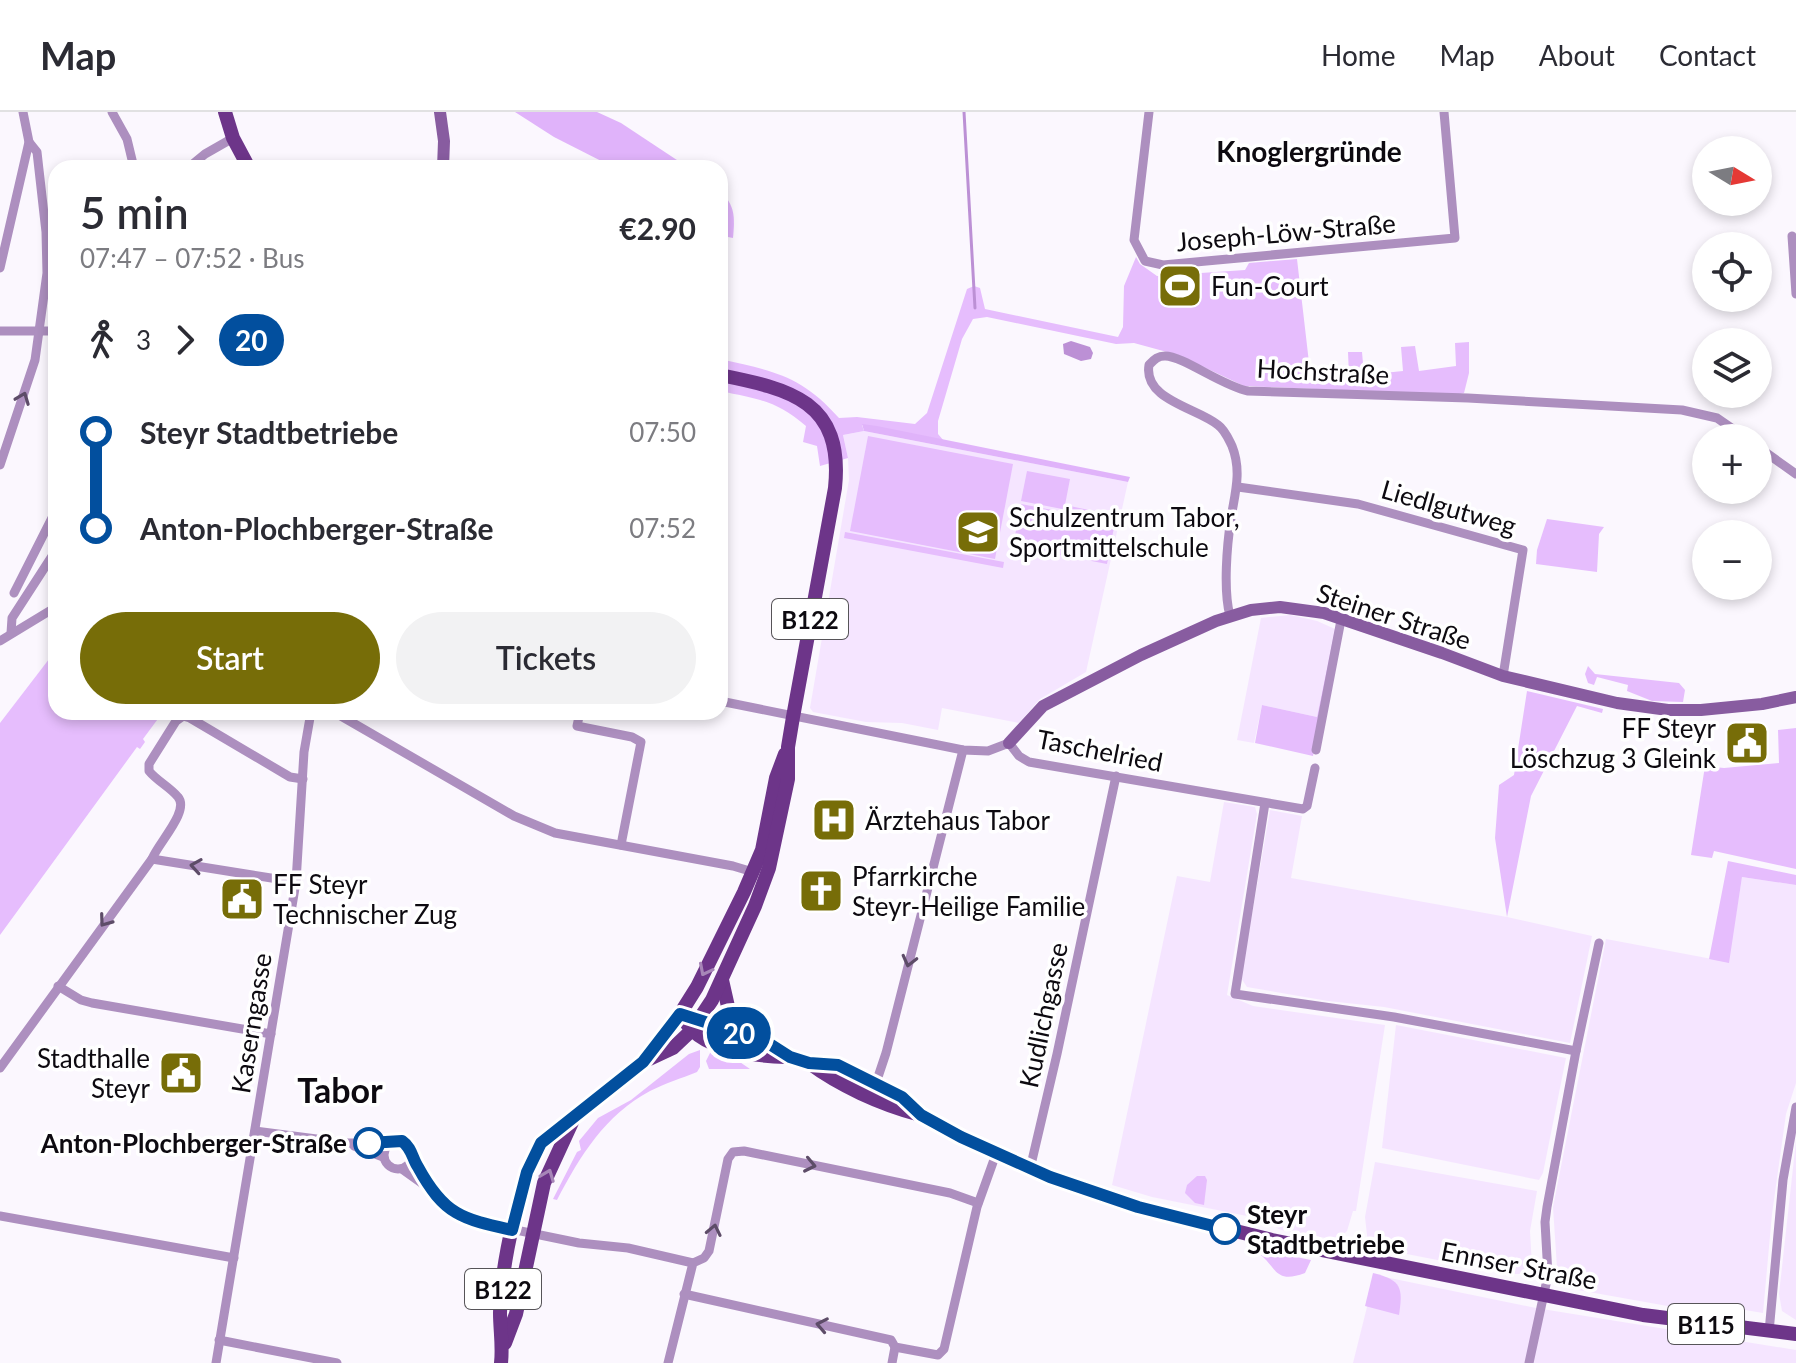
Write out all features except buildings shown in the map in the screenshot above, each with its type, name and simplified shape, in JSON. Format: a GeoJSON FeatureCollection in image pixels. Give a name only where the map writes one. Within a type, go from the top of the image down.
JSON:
{"type":"FeatureCollection","features":[{"type":"Feature","properties":{"kind":"main road"},"geometry":{"type":"LineString","coordinates":[[225,112],[233,138],[245,160]]}},
{"type":"Feature","properties":{"kind":"main road","name":"B122"},"geometry":{"type":"LineString","coordinates":[[643,1062],[673,1048],[696,1025],[722,980],[769,868],[788,779],[788,747],[835,488],[832,439],[821,419],[795,395],[773,386],[728,377]]}},
{"type":"Feature","properties":{"kind":"main road","name":"B122"},"geometry":{"type":"LineString","coordinates":[[502,1356],[500,1312],[512,1230],[521,1190],[534,1155],[545,1139],[643,1062],[697,987],[753,872],[768,827],[776,778],[788,747]]}},
{"type":"Feature","properties":{"kind":"main road"},"geometry":{"type":"LineString","coordinates":[[722,980],[729,1011],[765,1041]]}},
{"type":"Feature","properties":{"kind":"main road","name":"Ennser Straße"},"geometry":{"type":"LineString","coordinates":[[680,1014],[696,1025],[765,1041],[790,1057],[809,1063],[838,1065],[902,1097],[921,1115]]}},
{"type":"Feature","properties":{"kind":"main road","name":"Ennser Straße"},"geometry":{"type":"LineString","coordinates":[[696,1025],[705,1040],[721,1046],[761,1056],[790,1057]]}},
{"type":"Feature","properties":{"kind":"main road","name":"Ennser Straße"},"geometry":{"type":"LineString","coordinates":[[809,1063],[828,1077],[896,1108],[921,1115],[996,1154],[1119,1202],[1272,1240],[1643,1315],[1796,1334]]}},
{"type":"Feature","properties":{"kind":"main road","name":"B122"},"geometry":{"type":"LineString","coordinates":[[502,1356],[516,1314],[544,1183],[573,1119]]}},
{"type":"Feature","properties":{"kind":"street"},"geometry":{"type":"LineString","coordinates":[[0,268],[29,142],[23,112]]}},
{"type":"Feature","properties":{"kind":"street"},"geometry":{"type":"LineString","coordinates":[[112,112],[127,139],[132,160]]}},
{"type":"Feature","properties":{"kind":"street"},"geometry":{"type":"LineString","coordinates":[[440,112],[443,160]]}},
{"type":"Feature","properties":{"kind":"street","name":"Joseph-Löw-Straße"},"geometry":{"type":"LineString","coordinates":[[1149,112],[1134,240],[1145,261],[1163,265],[1455,238],[1444,112]]}},
{"type":"Feature","properties":{"kind":"street"},"geometry":{"type":"LineString","coordinates":[[198,160],[233,138]]}},
{"type":"Feature","properties":{"kind":"street"},"geometry":{"type":"LineString","coordinates":[[0,465],[32,374],[41,330],[47,273],[37,152],[29,142]]}},
{"type":"Feature","properties":{"kind":"street"},"geometry":{"type":"LineString","coordinates":[[1792,236],[1796,294]]}},
{"type":"Feature","properties":{"kind":"street"},"geometry":{"type":"LineString","coordinates":[[0,331],[48,330]]}},
{"type":"Feature","properties":{"kind":"street","name":"Hochstraße"},"geometry":{"type":"LineString","coordinates":[[1230,616],[1227,600],[1229,533],[1238,487],[1236,459],[1224,431],[1151,384],[1147,372],[1155,359],[1172,357],[1221,383],[1248,391],[1468,398],[1698,412],[1728,424]]}},
{"type":"Feature","properties":{"kind":"street"},"geometry":{"type":"LineString","coordinates":[[1772,457],[1796,474]]}},
{"type":"Feature","properties":{"kind":"street","name":"Liedlgutweg"},"geometry":{"type":"LineString","coordinates":[[1238,487],[1358,504],[1523,550],[1503,676]]}},
{"type":"Feature","properties":{"kind":"street"},"geometry":{"type":"LineString","coordinates":[[14,593],[48,526]]}},
{"type":"Feature","properties":{"kind":"street"},"geometry":{"type":"LineString","coordinates":[[11,633],[12,618],[48,562]]}},
{"type":"Feature","properties":{"kind":"street","name":"Steiner Straße"},"geometry":{"type":"LineString","coordinates":[[1009,743],[1043,706],[1176,639],[1230,616],[1280,607],[1307,610],[1341,620],[1503,676],[1617,703],[1668,710],[1721,709],[1796,697]]}},
{"type":"Feature","properties":{"kind":"street"},"geometry":{"type":"LineString","coordinates":[[0,641],[48,612]]}},
{"type":"Feature","properties":{"kind":"street"},"geometry":{"type":"LineString","coordinates":[[1316,750],[1341,620]]}},
{"type":"Feature","properties":{"kind":"street","name":"Taschelried"},"geometry":{"type":"LineString","coordinates":[[728,702],[963,750],[988,751],[1009,743],[1019,756],[1029,762],[1306,809],[1315,768]]}},
{"type":"Feature","properties":{"kind":"street"},"geometry":{"type":"LineString","coordinates":[[0,1068],[152,859],[182,807],[178,796],[151,775],[149,764],[177,720]]}},
{"type":"Feature","properties":{"kind":"street"},"geometry":{"type":"LineString","coordinates":[[190,720],[290,777],[303,779]]}},
{"type":"Feature","properties":{"kind":"street","name":"Kaserngasse"},"geometry":{"type":"LineString","coordinates":[[216,1363],[296,882],[310,720]]}},
{"type":"Feature","properties":{"kind":"street"},"geometry":{"type":"LineString","coordinates":[[348,720],[525,821],[555,833],[753,872]]}},
{"type":"Feature","properties":{"kind":"street"},"geometry":{"type":"LineString","coordinates":[[578,720],[577,726],[640,740],[621,845]]}},
{"type":"Feature","properties":{"kind":"street"},"geometry":{"type":"LineString","coordinates":[[876,1083],[884,1063],[963,750]]}},
{"type":"Feature","properties":{"kind":"street","name":"Kudlichgasse"},"geometry":{"type":"LineString","coordinates":[[1030,1169],[1116,776]]}},
{"type":"Feature","properties":{"kind":"street"},"geometry":{"type":"LineString","coordinates":[[1265,803],[1235,994],[1394,1017],[1576,1051]]}},
{"type":"Feature","properties":{"kind":"street"},"geometry":{"type":"LineString","coordinates":[[152,859],[296,882]]}},
{"type":"Feature","properties":{"kind":"street"},"geometry":{"type":"LineString","coordinates":[[1529,1363],[1548,1275],[1547,1207],[1599,943]]}},
{"type":"Feature","properties":{"kind":"street"},"geometry":{"type":"LineString","coordinates":[[58,986],[92,1003],[271,1034]]}},
{"type":"Feature","properties":{"kind":"street"},"geometry":{"type":"LineString","coordinates":[[1769,1332],[1783,1180],[1796,1107]]}},
{"type":"Feature","properties":{"kind":"street"},"geometry":{"type":"LineString","coordinates":[[255,1131],[347,1143],[402,1141],[411,1150],[430,1189]]}},
{"type":"Feature","properties":{"kind":"street"},"geometry":{"type":"LineString","coordinates":[[347,1143],[383,1157],[389,1166],[402,1169],[430,1189],[457,1215],[472,1221],[579,1243],[628,1248],[693,1263],[704,1258],[709,1251],[728,1159],[733,1152],[950,1193],[978,1203]]}},
{"type":"Feature","properties":{"kind":"street"},"geometry":{"type":"LineString","coordinates":[[383,1157],[390,1143]]}},
{"type":"Feature","properties":{"kind":"street"},"geometry":{"type":"LineString","coordinates":[[895,1347],[933,1355],[942,1353],[978,1203],[996,1154]]}},
{"type":"Feature","properties":{"kind":"street"},"geometry":{"type":"LineString","coordinates":[[402,1169],[407,1167],[412,1157]]}},
{"type":"Feature","properties":{"kind":"street"},"geometry":{"type":"LineString","coordinates":[[0,1216],[234,1258]]}},
{"type":"Feature","properties":{"kind":"street"},"geometry":{"type":"LineString","coordinates":[[668,1363],[693,1263]]}},
{"type":"Feature","properties":{"kind":"street"},"geometry":{"type":"LineString","coordinates":[[684,1294],[891,1340],[895,1347],[892,1363]]}},
{"type":"Feature","properties":{"kind":"street"},"geometry":{"type":"LineString","coordinates":[[219,1340],[296,1359],[337,1363]]}},
{"type":"Feature","properties":{"kind":"shaded area"},"geometry":{"type":"Polygon","coordinates":[[[515,112],[597,112],[621,123],[677,160],[599,160],[554,137],[515,112]]]}},
{"type":"Feature","properties":{"kind":"shaded area"},"geometry":{"type":"Polygon","coordinates":[[[728,200],[733,212],[733,238],[728,237],[728,200]]]}},
{"type":"Feature","properties":{"kind":"shaded area"},"geometry":{"type":"Polygon","coordinates":[[[1136,257],[1140,264],[1157,276],[1245,270],[1249,263],[1297,259],[1311,380],[1349,376],[1348,352],[1362,352],[1364,375],[1403,371],[1401,347],[1415,346],[1419,371],[1456,366],[1455,343],[1469,342],[1469,373],[1464,393],[1244,386],[1178,355],[1134,343],[1116,344],[987,317],[973,319],[962,339],[938,421],[938,434],[944,441],[862,425],[864,431],[843,435],[848,458],[820,466],[817,446],[803,442],[806,426],[795,417],[766,402],[728,393],[728,361],[756,367],[799,384],[839,418],[857,417],[915,424],[927,413],[967,289],[974,286],[980,288],[985,309],[1118,337],[1123,327],[1124,286],[1136,257]]]}},
{"type":"Feature","properties":{"kind":"shaded area"},"geometry":{"type":"Polygon","coordinates":[[[1071,341],[1090,347],[1093,353],[1091,359],[1081,361],[1064,354],[1063,344],[1071,341]]]}},
{"type":"Feature","properties":{"kind":"shaded area"},"geometry":{"type":"Polygon","coordinates":[[[862,424],[1130,477],[1128,482],[864,431],[862,424]]]}},
{"type":"Feature","properties":{"kind":"shaded area","name":"Schulzentrum Tabor, Sportmittelschule"},"geometry":{"type":"Polygon","coordinates":[[[864,431],[1128,482],[1086,672],[1040,699],[1019,723],[942,708],[938,730],[902,723],[866,722],[813,712],[810,708],[849,480],[843,435],[864,431]]]}},
{"type":"Feature","properties":{"kind":"shaded area"},"geometry":{"type":"Polygon","coordinates":[[[868,436],[1013,464],[995,559],[850,531],[868,436]]]}},
{"type":"Feature","properties":{"kind":"shaded area"},"geometry":{"type":"Polygon","coordinates":[[[1027,471],[1070,479],[1065,505],[1094,511],[1093,515],[1021,501],[1027,471]]]}},
{"type":"Feature","properties":{"kind":"shaded area"},"geometry":{"type":"Polygon","coordinates":[[[1021,504],[1115,522],[1107,564],[1013,546],[1021,504]]]}},
{"type":"Feature","properties":{"kind":"shaded area"},"geometry":{"type":"Polygon","coordinates":[[[1547,519],[1604,527],[1599,534],[1597,572],[1536,564],[1547,519]]]}},
{"type":"Feature","properties":{"kind":"shaded area"},"geometry":{"type":"Polygon","coordinates":[[[845,532],[1004,562],[1003,568],[844,538],[845,532]]]}},
{"type":"Feature","properties":{"kind":"shaded area"},"geometry":{"type":"Polygon","coordinates":[[[1290,615],[1335,629],[1317,717],[1262,705],[1254,743],[1237,740],[1261,618],[1290,615]]]}},
{"type":"Feature","properties":{"kind":"shaded area"},"geometry":{"type":"Polygon","coordinates":[[[1335,629],[1313,756],[1255,743],[1262,705],[1317,717],[1335,629]]]}},
{"type":"Feature","properties":{"kind":"shaded area"},"geometry":{"type":"Polygon","coordinates":[[[48,660],[48,720],[157,720],[143,739],[145,742],[140,749],[137,747],[0,935],[0,723],[48,660]]]}},
{"type":"Feature","properties":{"kind":"shaded area"},"geometry":{"type":"Polygon","coordinates":[[[1588,666],[1595,674],[1679,683],[1685,690],[1683,702],[1652,701],[1627,691],[1628,685],[1597,677],[1594,685],[1588,683],[1585,674],[1588,666]]]}},
{"type":"Feature","properties":{"kind":"shaded area"},"geometry":{"type":"Polygon","coordinates":[[[1527,691],[1603,709],[1602,713],[1577,706],[1531,796],[1507,917],[1495,838],[1499,785],[1514,775],[1527,691]]]}},
{"type":"Feature","properties":{"kind":"shaded area"},"geometry":{"type":"Polygon","coordinates":[[[1796,728],[1796,869],[1714,851],[1712,858],[1691,855],[1705,766],[1724,768],[1779,763],[1778,730],[1796,728]]]}},
{"type":"Feature","properties":{"kind":"shaded area"},"geometry":{"type":"Polygon","coordinates":[[[1224,802],[1255,807],[1257,814],[1227,995],[1253,1006],[1385,1025],[1356,1211],[1353,1211],[1347,1231],[1337,1240],[1281,1230],[1257,1218],[1152,1197],[1112,1185],[1177,876],[1210,882],[1224,802]]]}},
{"type":"Feature","properties":{"kind":"shaded area"},"geometry":{"type":"Polygon","coordinates":[[[1270,810],[1302,816],[1291,878],[1507,917],[1592,936],[1570,1043],[1384,1007],[1247,987],[1241,978],[1270,810]]]}},
{"type":"Feature","properties":{"kind":"shaded area"},"geometry":{"type":"Polygon","coordinates":[[[1728,861],[1796,875],[1796,885],[1742,877],[1729,963],[1709,959],[1728,861]]]}},
{"type":"Feature","properties":{"kind":"shaded area"},"geometry":{"type":"Polygon","coordinates":[[[1742,877],[1796,885],[1796,1083],[1786,1114],[1772,1214],[1763,1313],[1709,1304],[1673,1307],[1578,1290],[1567,1285],[1557,1268],[1553,1207],[1606,939],[1728,962],[1742,877]]]}},
{"type":"Feature","properties":{"kind":"shaded area"},"geometry":{"type":"Polygon","coordinates":[[[1396,1025],[1566,1058],[1539,1180],[1382,1148],[1396,1025]]]}},
{"type":"Feature","properties":{"kind":"shaded area"},"geometry":{"type":"Polygon","coordinates":[[[700,1050],[697,1072],[650,1091],[607,1124],[575,1168],[557,1200],[553,1199],[577,1152],[581,1150],[579,1141],[598,1118],[631,1100],[689,1054],[700,1050]]]}},
{"type":"Feature","properties":{"kind":"shaded area"},"geometry":{"type":"Polygon","coordinates":[[[711,1051],[714,1057],[725,1059],[731,1056],[750,1069],[709,1069],[706,1061],[711,1051]]]}},
{"type":"Feature","properties":{"kind":"shaded area"},"geometry":{"type":"Polygon","coordinates":[[[1796,1141],[1796,1320],[1782,1311],[1779,1294],[1796,1141]]]}},
{"type":"Feature","properties":{"kind":"shaded area"},"geometry":{"type":"Polygon","coordinates":[[[1375,1162],[1537,1191],[1530,1231],[1532,1266],[1526,1274],[1509,1274],[1371,1247],[1365,1217],[1375,1162]]]}},
{"type":"Feature","properties":{"kind":"shaded area"},"geometry":{"type":"Polygon","coordinates":[[[1197,1176],[1205,1176],[1207,1180],[1204,1205],[1195,1203],[1185,1193],[1187,1185],[1197,1176]]]}},
{"type":"Feature","properties":{"kind":"shaded area"},"geometry":{"type":"Polygon","coordinates":[[[1254,1251],[1311,1260],[1305,1273],[1286,1277],[1254,1251]]]}},
{"type":"Feature","properties":{"kind":"shaded area"},"geometry":{"type":"Polygon","coordinates":[[[1373,1273],[1390,1279],[1398,1286],[1401,1298],[1399,1315],[1365,1306],[1373,1273]]]}},
{"type":"Feature","properties":{"kind":"shaded area"},"geometry":{"type":"Polygon","coordinates":[[[1375,1275],[1536,1308],[1796,1350],[1796,1363],[1353,1363],[1375,1275]]]}},
{"type":"Feature","properties":{"kind":"waterway"},"geometry":{"type":"LineString","coordinates":[[964,112],[975,308]]}},
{"type":"Feature","properties":{"kind":"bus line","name":"20"},"geometry":{"type":"LineString","coordinates":[[369,1143],[402,1141],[411,1150],[430,1189],[451,1211],[472,1221],[512,1230],[527,1172],[541,1143],[643,1062],[680,1014],[765,1041],[790,1057],[809,1063],[838,1065],[902,1097],[921,1115],[961,1137],[1050,1177],[1138,1207],[1225,1229]]}},
{"type":"Feature","properties":{"kind":"place","name":"Fun-Court"},"geometry":{"type":"Point","coordinates":[1180,286]}},
{"type":"Feature","properties":{"kind":"place","name":"Schulzentrum Tabor, Sportmittelschule"},"geometry":{"type":"Point","coordinates":[978,532]}},
{"type":"Feature","properties":{"kind":"place","name":"FF Steyr Löschzug 3 Gleink"},"geometry":{"type":"Point","coordinates":[1747,743]}},
{"type":"Feature","properties":{"kind":"place","name":"Ärztehaus Tabor"},"geometry":{"type":"Point","coordinates":[834,820]}},
{"type":"Feature","properties":{"kind":"place","name":"Pfarrkirche Steyr-Heilige Familie"},"geometry":{"type":"Point","coordinates":[821,891]}},
{"type":"Feature","properties":{"kind":"place","name":"FF Steyr Technischer Zug"},"geometry":{"type":"Point","coordinates":[242,899]}},
{"type":"Feature","properties":{"kind":"place","name":"Stadthalle Steyr"},"geometry":{"type":"Point","coordinates":[181,1073]}},
{"type":"Feature","properties":{"kind":"place","name":"Anton-Plochberger-Straße"},"geometry":{"type":"Point","coordinates":[369,1143]}},
{"type":"Feature","properties":{"kind":"place","name":"Steyr Stadtbetriebe"},"geometry":{"type":"Point","coordinates":[1225,1229]}},
{"type":"Feature","properties":{"kind":"district","name":"Knoglergründe"},"geometry":{"type":"Point","coordinates":[1309,151]}},
{"type":"Feature","properties":{"kind":"district","name":"Tabor"},"geometry":{"type":"Point","coordinates":[340,1089]}}]}
